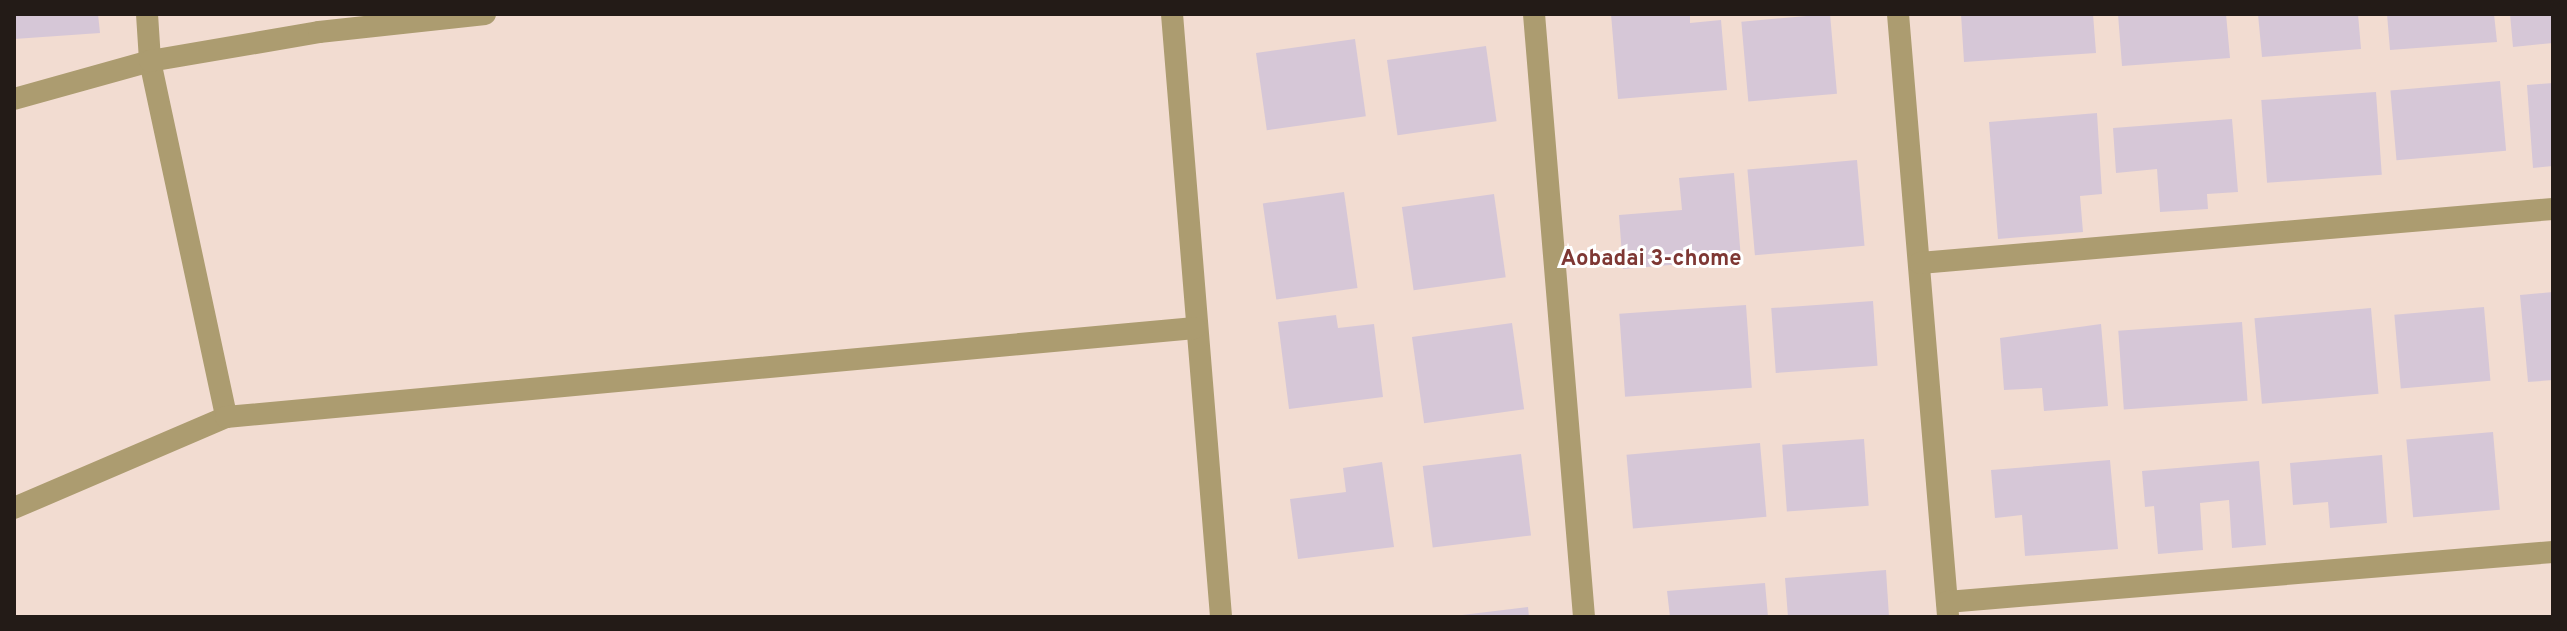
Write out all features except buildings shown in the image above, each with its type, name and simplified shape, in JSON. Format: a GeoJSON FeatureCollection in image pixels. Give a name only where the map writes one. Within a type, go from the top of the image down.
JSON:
{"type":"FeatureCollection","features":[{"type":"Feature","properties":{"kind":"street"},"geometry":{"type":"LineString","coordinates":[[147,14],[150,61],[226,417]]}},
{"type":"Feature","properties":{"kind":"street"},"geometry":{"type":"LineString","coordinates":[[14,99],[150,61],[319,32],[485,14]]}},
{"type":"Feature","properties":{"kind":"street"},"geometry":{"type":"LineString","coordinates":[[1172,14],[1195,328],[1221,617]]}},
{"type":"Feature","properties":{"kind":"street"},"geometry":{"type":"LineString","coordinates":[[1534,14],[1584,617]]}},
{"type":"Feature","properties":{"kind":"street"},"geometry":{"type":"LineString","coordinates":[[1898,14],[1948,609],[2553,552]]}},
{"type":"Feature","properties":{"kind":"street"},"geometry":{"type":"LineString","coordinates":[[1920,263],[2553,209]]}},
{"type":"Feature","properties":{"kind":"street"},"geometry":{"type":"LineString","coordinates":[[14,508],[226,417],[1195,328]]}},
{"type":"Feature","properties":{"kind":"district","name":"Aobadai 3-chome"},"geometry":{"type":"Point","coordinates":[1651,260]}}]}
